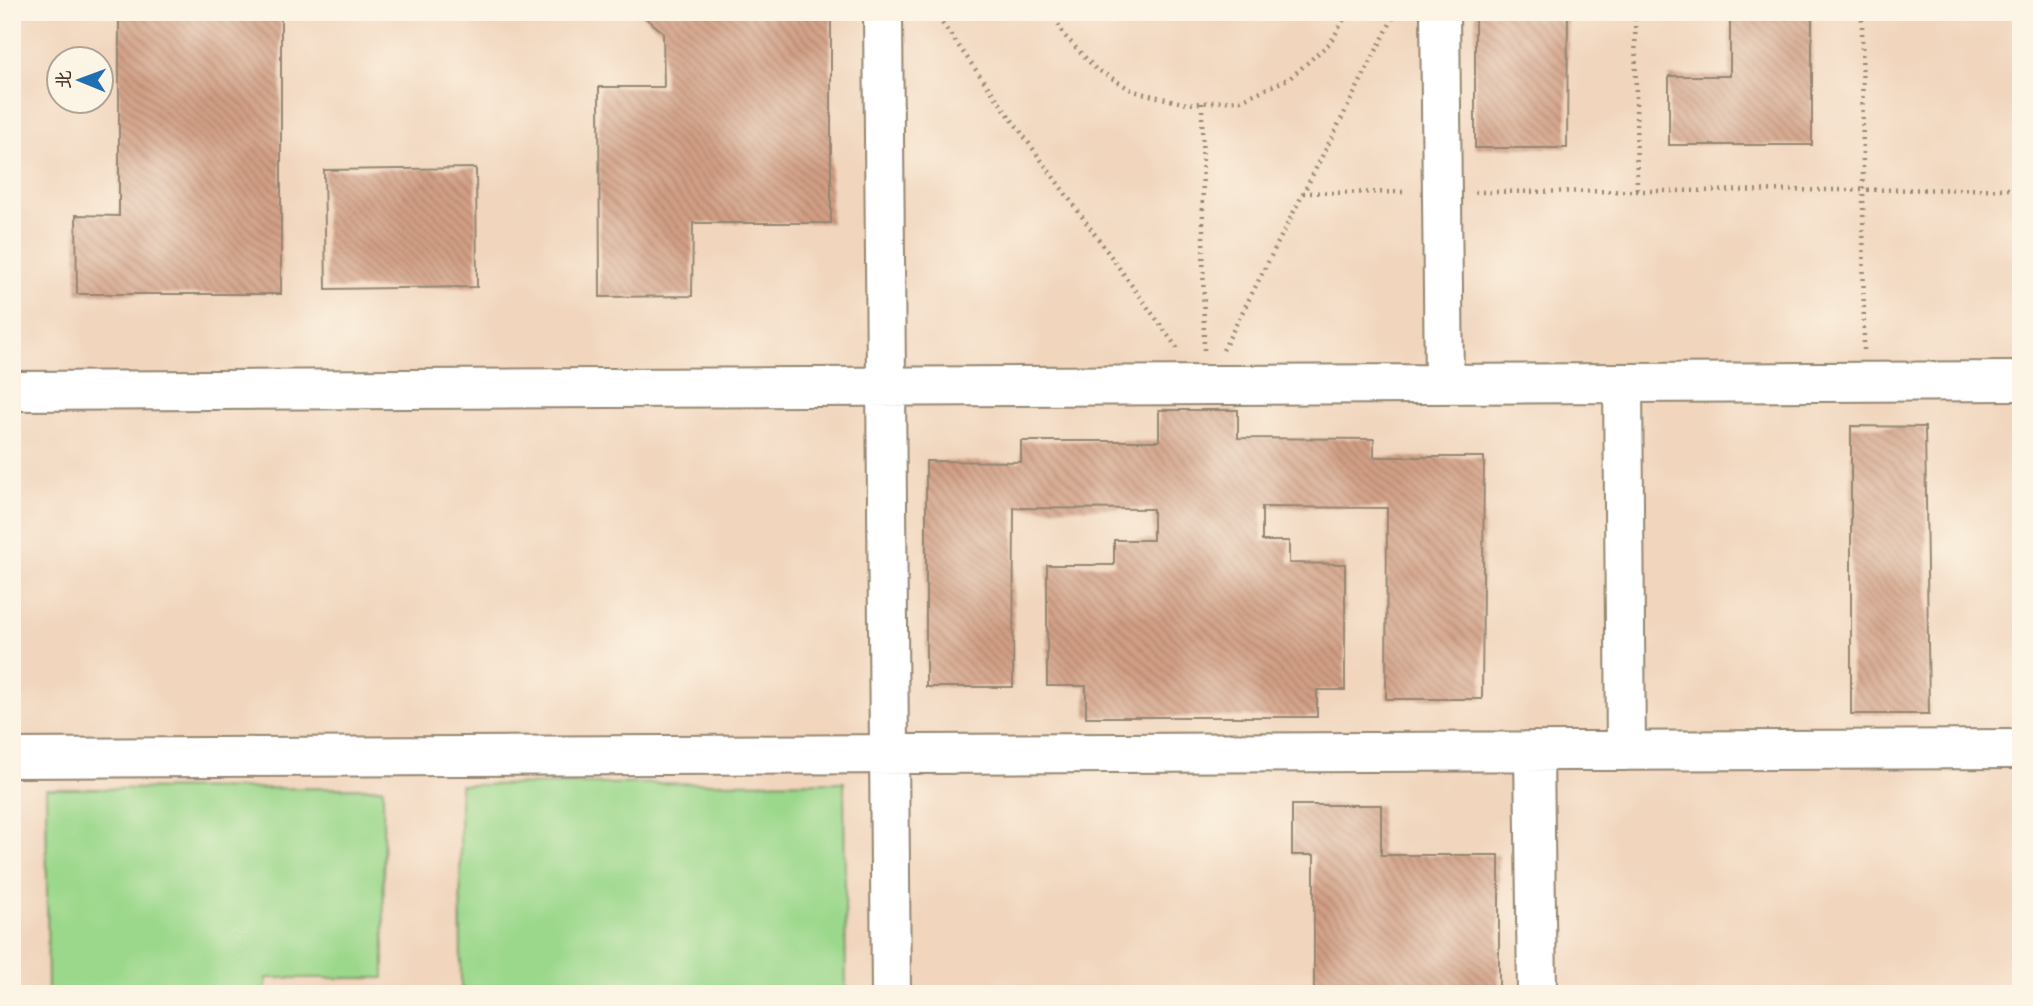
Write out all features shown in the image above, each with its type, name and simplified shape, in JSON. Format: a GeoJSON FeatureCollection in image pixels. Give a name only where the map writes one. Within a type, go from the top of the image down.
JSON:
{"type":"FeatureCollection","features":[{"type":"Feature","properties":{"kind":"lane"},"geometry":{"type":"LineString","coordinates":[[883,12],[891,994]]}},
{"type":"Feature","properties":{"kind":"lane"},"geometry":{"type":"LineString","coordinates":[[1440,12],[1444,384]]}},
{"type":"Feature","properties":{"kind":"lane"},"geometry":{"type":"LineString","coordinates":[[12,391],[2021,381]]}},
{"type":"Feature","properties":{"kind":"lane"},"geometry":{"type":"LineString","coordinates":[[1623,383],[1626,751]]}},
{"type":"Feature","properties":{"kind":"lane"},"geometry":{"type":"LineString","coordinates":[[12,758],[2021,749]]}},
{"type":"Feature","properties":{"kind":"lane"},"geometry":{"type":"LineString","coordinates":[[1534,751],[1537,994]]}},
{"type":"Feature","properties":{"kind":"path"},"geometry":{"type":"LineString","coordinates":[[934,12],[1204,386]]}},
{"type":"Feature","properties":{"kind":"path"},"geometry":{"type":"LineString","coordinates":[[1052,12],[1064,35],[1095,68],[1133,91],[1187,104],[1241,100],[1290,78],[1331,42],[1348,12]]}},
{"type":"Feature","properties":{"kind":"path"},"geometry":{"type":"LineString","coordinates":[[1204,386],[1396,12]]}},
{"type":"Feature","properties":{"kind":"path"},"geometry":{"type":"LineString","coordinates":[[1635,12],[1637,190]]}},
{"type":"Feature","properties":{"kind":"path"},"geometry":{"type":"LineString","coordinates":[[1862,12],[1864,382]]}},
{"type":"Feature","properties":{"kind":"path"},"geometry":{"type":"LineString","coordinates":[[1995,12],[2021,18]]}},
{"type":"Feature","properties":{"kind":"path"},"geometry":{"type":"LineString","coordinates":[[1202,103],[1204,386]]}},
{"type":"Feature","properties":{"kind":"path"},"geometry":{"type":"LineString","coordinates":[[1303,193],[2021,189]]}},
{"type":"Feature","properties":{"kind":"shaded area"},"geometry":{"type":"Polygon","coordinates":[[[12,12],[2021,12],[2021,994],[12,994],[12,12]]]}},
{"type":"Feature","properties":{"kind":"green space"},"geometry":{"type":"Polygon","coordinates":[[[844,782],[846,994],[610,994],[610,988],[461,989],[460,785],[844,782]]]}},
{"type":"Feature","properties":{"kind":"green space"},"geometry":{"type":"Polygon","coordinates":[[[383,788],[384,978],[266,978],[266,994],[48,994],[46,789],[383,788]]]}},
{"type":"Feature","properties":{"kind":"building"},"geometry":{"type":"Polygon","coordinates":[[[119,12],[281,12],[281,294],[77,294],[76,215],[119,216],[119,12]]]}},
{"type":"Feature","properties":{"kind":"building"},"geometry":{"type":"Polygon","coordinates":[[[638,12],[831,12],[831,223],[693,223],[692,296],[600,297],[599,87],[664,87],[663,32],[638,12]]]}},
{"type":"Feature","properties":{"kind":"building"},"geometry":{"type":"Polygon","coordinates":[[[1475,12],[1568,12],[1567,148],[1475,148],[1475,12]]]}},
{"type":"Feature","properties":{"kind":"building"},"geometry":{"type":"Polygon","coordinates":[[[1730,12],[1812,12],[1812,145],[1669,145],[1669,76],[1730,76],[1730,12]]]}},
{"type":"Feature","properties":{"kind":"building"},"geometry":{"type":"Polygon","coordinates":[[[476,168],[477,287],[326,289],[324,170],[476,168]]]}},
{"type":"Feature","properties":{"kind":"building"},"geometry":{"type":"Polygon","coordinates":[[[1159,410],[1238,410],[1238,438],[1374,439],[1374,457],[1484,457],[1482,699],[1386,699],[1387,508],[1262,507],[1262,541],[1289,541],[1289,563],[1345,564],[1345,690],[1317,690],[1317,717],[1086,717],[1086,686],[1047,686],[1047,565],[1114,565],[1114,540],[1153,540],[1153,509],[1014,508],[1013,687],[926,687],[926,461],[1021,462],[1021,441],[1159,441],[1159,410]]]}},
{"type":"Feature","properties":{"kind":"building"},"geometry":{"type":"Polygon","coordinates":[[[1851,426],[1925,427],[1929,714],[1851,714],[1851,426]]]}},
{"type":"Feature","properties":{"kind":"building"},"geometry":{"type":"Polygon","coordinates":[[[1292,805],[1381,805],[1381,855],[1499,855],[1499,994],[1314,994],[1314,855],[1292,855],[1292,805]]]}}]}
